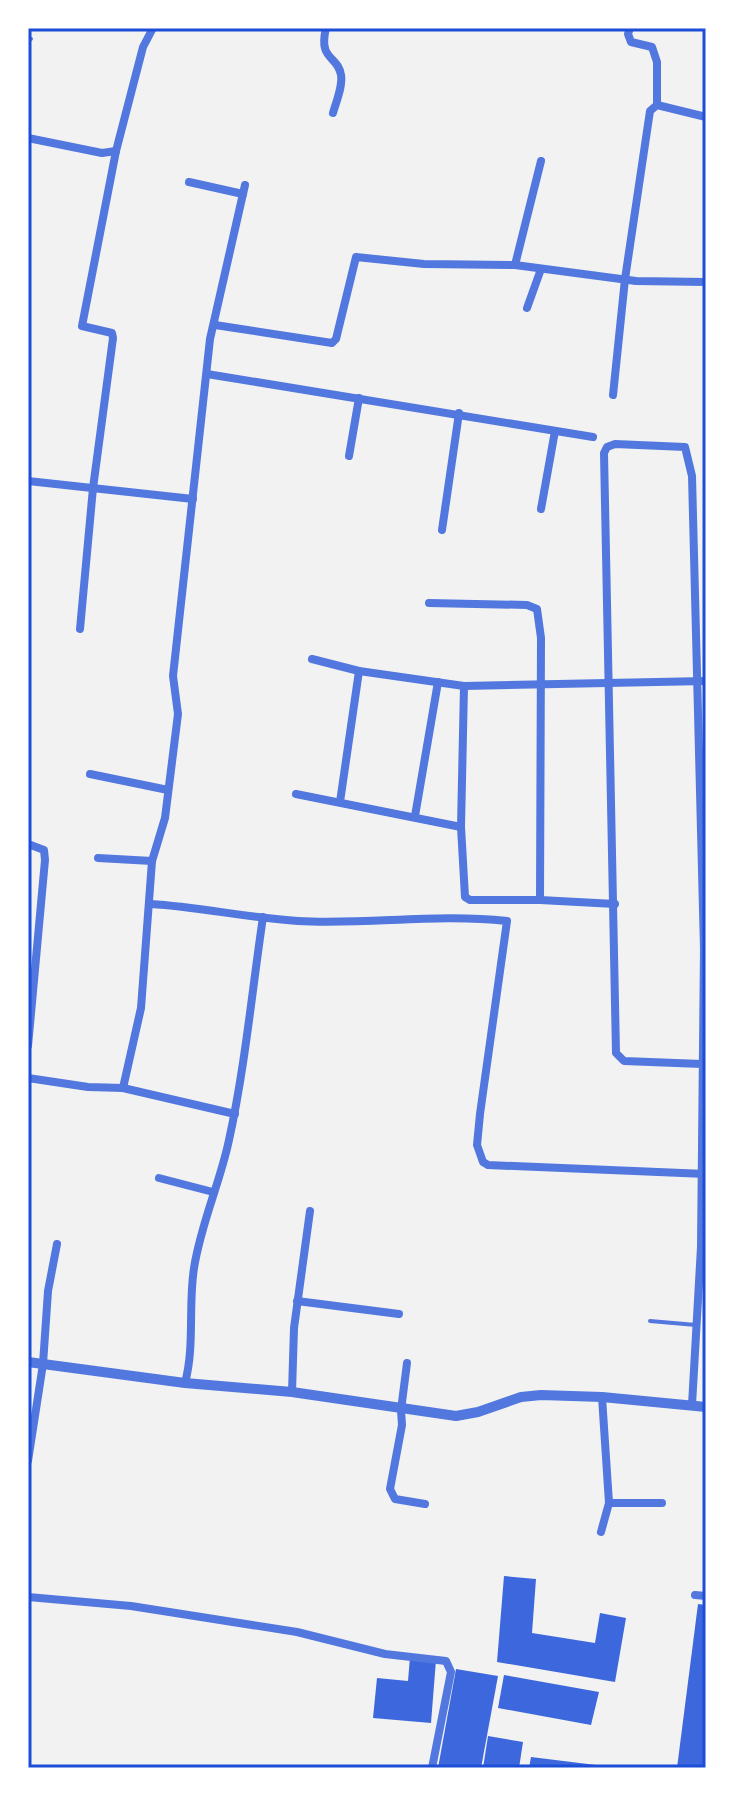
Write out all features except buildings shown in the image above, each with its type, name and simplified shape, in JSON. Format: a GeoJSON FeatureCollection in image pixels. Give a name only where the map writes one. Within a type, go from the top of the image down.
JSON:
{"type":"FeatureCollection","features":[{"type":"Feature","properties":{"kind":"street"},"geometry":{"type":"LineString","coordinates":[[80,629],[93,488],[113,338],[112,333],[82,326],[116,151],[143,47],[153,28]]}},
{"type":"Feature","properties":{"kind":"street"},"geometry":{"type":"LineString","coordinates":[[326,28],[323,40],[325,49],[339,68],[342,78],[333,113]]}},
{"type":"Feature","properties":{"kind":"street"},"geometry":{"type":"LineString","coordinates":[[613,395],[637,182],[650,111],[657,105],[657,62],[652,47],[631,42],[628,34],[630,28]]}},
{"type":"Feature","properties":{"kind":"street"},"geometry":{"type":"LineString","coordinates":[[657,105],[706,117]]}},
{"type":"Feature","properties":{"kind":"street"},"geometry":{"type":"LineString","coordinates":[[28,138],[102,153],[116,151]]}},
{"type":"Feature","properties":{"kind":"street"},"geometry":{"type":"LineString","coordinates":[[515,265],[541,161]]}},
{"type":"Feature","properties":{"kind":"street"},"geometry":{"type":"LineString","coordinates":[[123,1088],[141,1008],[152,861],[165,818],[178,714],[173,676],[210,339],[244,190],[189,182]]}},
{"type":"Feature","properties":{"kind":"street"},"geometry":{"type":"LineString","coordinates":[[215,325],[332,343],[336,339],[356,257],[424,264],[515,265],[625,279],[706,282]]}},
{"type":"Feature","properties":{"kind":"street"},"geometry":{"type":"LineString","coordinates":[[527,308],[541,269]]}},
{"type":"Feature","properties":{"kind":"street"},"geometry":{"type":"LineString","coordinates":[[207,374],[593,437]]}},
{"type":"Feature","properties":{"kind":"street"},"geometry":{"type":"LineString","coordinates":[[349,456],[359,398]]}},
{"type":"Feature","properties":{"kind":"street"},"geometry":{"type":"LineString","coordinates":[[442,530],[459,413]]}},
{"type":"Feature","properties":{"kind":"street"},"geometry":{"type":"LineString","coordinates":[[541,509],[555,431]]}},
{"type":"Feature","properties":{"kind":"street"},"geometry":{"type":"LineString","coordinates":[[692,1405],[699,1325],[703,1173],[704,1064],[704,949],[702,680],[692,476],[685,447],[615,444],[607,447],[604,453],[616,1053],[624,1061],[704,1064]]}},
{"type":"Feature","properties":{"kind":"street"},"geometry":{"type":"LineString","coordinates":[[28,481],[193,499]]}},
{"type":"Feature","properties":{"kind":"street"},"geometry":{"type":"LineString","coordinates":[[429,603],[537,609],[540,629],[540,900]]}},
{"type":"Feature","properties":{"kind":"street"},"geometry":{"type":"LineString","coordinates":[[312,659],[359,671],[464,686],[702,680]]}},
{"type":"Feature","properties":{"kind":"street"},"geometry":{"type":"LineString","coordinates":[[340,802],[359,671]]}},
{"type":"Feature","properties":{"kind":"street"},"geometry":{"type":"LineString","coordinates":[[415,816],[438,682]]}},
{"type":"Feature","properties":{"kind":"street"},"geometry":{"type":"LineString","coordinates":[[464,686],[461,827],[465,897],[470,900],[615,904]]}},
{"type":"Feature","properties":{"kind":"street"},"geometry":{"type":"LineString","coordinates":[[90,774],[168,790]]}},
{"type":"Feature","properties":{"kind":"street"},"geometry":{"type":"LineString","coordinates":[[296,794],[461,827]]}},
{"type":"Feature","properties":{"kind":"street"},"geometry":{"type":"LineString","coordinates":[[28,844],[44,850],[45,860],[28,1046]]}},
{"type":"Feature","properties":{"kind":"street"},"geometry":{"type":"LineString","coordinates":[[98,858],[152,861]]}},
{"type":"Feature","properties":{"kind":"street"},"geometry":{"type":"LineString","coordinates":[[151,904],[263,917],[361,923],[447,916],[507,921],[480,1114],[477,1145],[483,1162],[488,1165],[703,1173]]}},
{"type":"Feature","properties":{"kind":"street"},"geometry":{"type":"LineString","coordinates":[[185,1383],[190,1366],[193,1271],[200,1234],[223,1168],[235,1114],[263,917]]}},
{"type":"Feature","properties":{"kind":"street"},"geometry":{"type":"LineString","coordinates":[[28,1078],[88,1087],[123,1088],[235,1114]]}},
{"type":"Feature","properties":{"kind":"street"},"geometry":{"type":"LineString","coordinates":[[159,1178],[213,1192]]}},
{"type":"Feature","properties":{"kind":"street"},"geometry":{"type":"LineString","coordinates":[[292,1392],[297,1301],[310,1211]]}},
{"type":"Feature","properties":{"kind":"street"},"geometry":{"type":"LineString","coordinates":[[28,1458],[43,1364],[48,1291],[57,1244]]}},
{"type":"Feature","properties":{"kind":"street"},"geometry":{"type":"LineString","coordinates":[[297,1301],[399,1314]]}},
{"type":"Feature","properties":{"kind":"street"},"geometry":{"type":"LineString","coordinates":[[28,1362],[185,1383],[292,1392],[456,1416],[521,1397],[602,1397],[706,1407]]}},
{"type":"Feature","properties":{"kind":"street"},"geometry":{"type":"LineString","coordinates":[[407,1363],[402,1425],[390,1489],[395,1499],[425,1504]]}},
{"type":"Feature","properties":{"kind":"street"},"geometry":{"type":"LineString","coordinates":[[601,1532],[609,1503],[602,1397]]}},
{"type":"Feature","properties":{"kind":"street"},"geometry":{"type":"LineString","coordinates":[[609,1503],[662,1503]]}},
{"type":"Feature","properties":{"kind":"street"},"geometry":{"type":"LineString","coordinates":[[695,1595],[706,1596]]}},
{"type":"Feature","properties":{"kind":"street"},"geometry":{"type":"LineString","coordinates":[[28,1597],[131,1606],[297,1632],[385,1654],[446,1661],[451,1672],[432,1768]]}},
{"type":"Feature","properties":{"kind":"lane"},"geometry":{"type":"LineString","coordinates":[[650,1321],[699,1325]]}}]}
